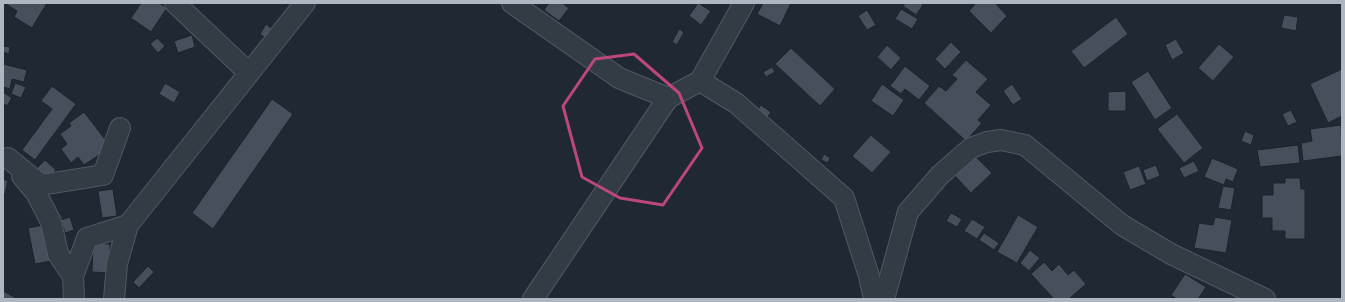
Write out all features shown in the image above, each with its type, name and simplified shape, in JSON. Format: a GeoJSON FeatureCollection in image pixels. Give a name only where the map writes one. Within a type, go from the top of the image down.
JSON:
{"type":"FeatureCollection","features":[{"type":"Feature","properties":{"kind":"street"},"geometry":{"type":"LineString","coordinates":[[175,3],[249,73]]}},
{"type":"Feature","properties":{"kind":"street"},"geometry":{"type":"LineString","coordinates":[[114,299],[117,264],[128,225],[305,3]]}},
{"type":"Feature","properties":{"kind":"street"},"geometry":{"type":"LineString","coordinates":[[512,3],[619,78],[668,98]]}},
{"type":"Feature","properties":{"kind":"street"},"geometry":{"type":"LineString","coordinates":[[533,299],[668,98],[700,81],[744,3]]}},
{"type":"Feature","properties":{"kind":"street"},"geometry":{"type":"LineString","coordinates":[[700,81],[736,103],[844,198],[869,276],[874,299]]}},
{"type":"Feature","properties":{"kind":"street"},"geometry":{"type":"LineString","coordinates":[[5,157],[41,185],[103,175],[120,128]]}},
{"type":"Feature","properties":{"kind":"street"},"geometry":{"type":"LineString","coordinates":[[884,299],[908,212],[940,174],[971,148],[987,142],[1001,140],[1025,145],[1122,226],[1171,254],[1265,299]]}},
{"type":"Feature","properties":{"kind":"street"},"geometry":{"type":"LineString","coordinates":[[5,157],[36,193],[51,222],[58,254],[73,276]]}},
{"type":"Feature","properties":{"kind":"street"},"geometry":{"type":"LineString","coordinates":[[74,299],[73,276],[87,238],[128,225]]}},
{"type":"Feature","properties":{"kind":"highlighted area"},"geometry":{"type":"Polygon","coordinates":[[[634,54],[679,93],[702,148],[663,205],[620,198],[582,177],[563,106],[595,59],[634,54]]]}},
{"type":"Feature","properties":{"kind":"building"},"geometry":{"type":"Polygon","coordinates":[[[47,3],[32,28],[14,17],[17,11],[6,4],[47,3]]]}},
{"type":"Feature","properties":{"kind":"building"},"geometry":{"type":"Polygon","coordinates":[[[141,3],[159,3],[167,8],[151,32],[131,18],[141,3]]]}},
{"type":"Feature","properties":{"kind":"building"},"geometry":{"type":"Polygon","coordinates":[[[549,3],[562,3],[569,8],[559,21],[544,10],[549,3]]]}},
{"type":"Feature","properties":{"kind":"building"},"geometry":{"type":"Polygon","coordinates":[[[698,3],[711,11],[701,25],[689,16],[698,3]]]}},
{"type":"Feature","properties":{"kind":"building"},"geometry":{"type":"Polygon","coordinates":[[[763,3],[791,3],[780,26],[757,14],[763,3]]]}},
{"type":"Feature","properties":{"kind":"building"},"geometry":{"type":"Polygon","coordinates":[[[905,3],[920,3],[923,5],[916,15],[903,6],[905,3]]]}},
{"type":"Feature","properties":{"kind":"building"},"geometry":{"type":"Polygon","coordinates":[[[976,3],[995,3],[1007,16],[991,33],[969,11],[976,3]]]}},
{"type":"Feature","properties":{"kind":"building"},"geometry":{"type":"Polygon","coordinates":[[[901,9],[918,19],[912,29],[895,19],[901,9]]]}},
{"type":"Feature","properties":{"kind":"building"},"geometry":{"type":"Polygon","coordinates":[[[867,10],[876,25],[867,30],[858,16],[867,10]]]}},
{"type":"Feature","properties":{"kind":"building"},"geometry":{"type":"Polygon","coordinates":[[[1284,15],[1298,17],[1296,31],[1281,28],[1284,15]]]}},
{"type":"Feature","properties":{"kind":"building"},"geometry":{"type":"Polygon","coordinates":[[[1116,17],[1128,34],[1084,68],[1071,51],[1116,17]]]}},
{"type":"Feature","properties":{"kind":"building"},"geometry":{"type":"Polygon","coordinates":[[[266,24],[277,33],[271,42],[260,34],[266,24]]]}},
{"type":"Feature","properties":{"kind":"building"},"geometry":{"type":"Polygon","coordinates":[[[679,29],[684,32],[677,45],[672,42],[679,29]]]}},
{"type":"Feature","properties":{"kind":"building"},"geometry":{"type":"Polygon","coordinates":[[[192,35],[195,47],[178,53],[174,41],[192,35]]]}},
{"type":"Feature","properties":{"kind":"building"},"geometry":{"type":"Polygon","coordinates":[[[157,38],[165,46],[158,53],[150,44],[157,38]]]}},
{"type":"Feature","properties":{"kind":"building"},"geometry":{"type":"Polygon","coordinates":[[[1176,39],[1184,53],[1172,60],[1165,45],[1176,39]]]}},
{"type":"Feature","properties":{"kind":"building"},"geometry":{"type":"Polygon","coordinates":[[[951,42],[961,52],[945,69],[935,59],[951,42]]]}},
{"type":"Feature","properties":{"kind":"building"},"geometry":{"type":"Polygon","coordinates":[[[1219,44],[1234,57],[1213,81],[1198,68],[1219,44]]]}},
{"type":"Feature","properties":{"kind":"building"},"geometry":{"type":"Polygon","coordinates":[[[887,45],[901,58],[891,70],[877,57],[887,45]]]}},
{"type":"Feature","properties":{"kind":"building"},"geometry":{"type":"Polygon","coordinates":[[[3,46],[10,47],[9,54],[3,52],[3,46]]]}},
{"type":"Feature","properties":{"kind":"building"},"geometry":{"type":"Polygon","coordinates":[[[791,48],[835,89],[820,106],[775,64],[791,48]]]}},
{"type":"Feature","properties":{"kind":"building"},"geometry":{"type":"Polygon","coordinates":[[[966,60],[988,79],[976,92],[991,105],[978,120],[982,123],[966,141],[924,103],[939,86],[946,91],[957,79],[952,75],[966,60]]]}},
{"type":"Feature","properties":{"kind":"building"},"geometry":{"type":"Polygon","coordinates":[[[3,64],[27,70],[24,82],[12,79],[10,89],[3,87],[3,64]]]}},
{"type":"Feature","properties":{"kind":"building"},"geometry":{"type":"Polygon","coordinates":[[[905,66],[930,86],[919,100],[905,89],[901,94],[890,86],[905,66]]]}},
{"type":"Feature","properties":{"kind":"building"},"geometry":{"type":"Polygon","coordinates":[[[772,67],[775,72],[766,77],[763,72],[772,67]]]}},
{"type":"Feature","properties":{"kind":"building"},"geometry":{"type":"Polygon","coordinates":[[[1342,69],[1342,116],[1328,123],[1310,84],[1342,69]]]}},
{"type":"Feature","properties":{"kind":"building"},"geometry":{"type":"Polygon","coordinates":[[[1148,71],[1172,108],[1155,120],[1131,82],[1148,71]]]}},
{"type":"Feature","properties":{"kind":"building"},"geometry":{"type":"Polygon","coordinates":[[[15,83],[26,87],[21,98],[11,94],[15,83]]]}},
{"type":"Feature","properties":{"kind":"building"},"geometry":{"type":"Polygon","coordinates":[[[165,83],[180,92],[174,103],[159,94],[165,83]]]}},
{"type":"Feature","properties":{"kind":"building"},"geometry":{"type":"Polygon","coordinates":[[[882,84],[904,100],[893,116],[871,101],[882,84]]]}},
{"type":"Feature","properties":{"kind":"building"},"geometry":{"type":"Polygon","coordinates":[[[1012,84],[1022,99],[1013,105],[1003,91],[1012,84]]]}},
{"type":"Feature","properties":{"kind":"building"},"geometry":{"type":"Polygon","coordinates":[[[52,86],[76,104],[35,160],[22,150],[52,109],[41,101],[52,86]]]}},
{"type":"Feature","properties":{"kind":"building"},"geometry":{"type":"Polygon","coordinates":[[[1126,91],[1126,111],[1108,111],[1108,92],[1126,91]]]}},
{"type":"Feature","properties":{"kind":"building"},"geometry":{"type":"Polygon","coordinates":[[[3,92],[12,98],[7,106],[3,103],[3,92]]]}},
{"type":"Feature","properties":{"kind":"building"},"geometry":{"type":"Polygon","coordinates":[[[272,99],[293,114],[213,229],[192,213],[272,99]]]}},
{"type":"Feature","properties":{"kind":"building"},"geometry":{"type":"Polygon","coordinates":[[[761,105],[771,112],[765,121],[755,114],[761,105]]]}},
{"type":"Feature","properties":{"kind":"building"},"geometry":{"type":"Polygon","coordinates":[[[1291,110],[1297,122],[1288,126],[1282,114],[1291,110]]]}},
{"type":"Feature","properties":{"kind":"building"},"geometry":{"type":"Polygon","coordinates":[[[84,112],[111,147],[84,165],[78,157],[71,163],[61,149],[67,144],[60,134],[71,126],[69,123],[84,112]]]}},
{"type":"Feature","properties":{"kind":"building"},"geometry":{"type":"Polygon","coordinates":[[[1177,114],[1203,148],[1184,163],[1157,129],[1177,114]]]}},
{"type":"Feature","properties":{"kind":"building"},"geometry":{"type":"Polygon","coordinates":[[[1341,125],[1342,156],[1303,161],[1301,143],[1312,141],[1310,129],[1341,125]]]}},
{"type":"Feature","properties":{"kind":"building"},"geometry":{"type":"Polygon","coordinates":[[[1245,131],[1254,135],[1251,145],[1241,141],[1245,131]]]}},
{"type":"Feature","properties":{"kind":"building"},"geometry":{"type":"Polygon","coordinates":[[[871,135],[891,152],[872,173],[852,156],[871,135]]]}},
{"type":"Feature","properties":{"kind":"building"},"geometry":{"type":"Polygon","coordinates":[[[1298,145],[1300,163],[1260,167],[1257,150],[1298,145]]]}},
{"type":"Feature","properties":{"kind":"building"},"geometry":{"type":"Polygon","coordinates":[[[824,154],[830,158],[828,163],[821,160],[824,154]]]}},
{"type":"Feature","properties":{"kind":"building"},"geometry":{"type":"Polygon","coordinates":[[[974,155],[992,173],[971,193],[954,175],[974,155]]]}},
{"type":"Feature","properties":{"kind":"building"},"geometry":{"type":"Polygon","coordinates":[[[1212,158],[1238,169],[1233,182],[1226,179],[1224,185],[1204,177],[1212,158]]]}},
{"type":"Feature","properties":{"kind":"building"},"geometry":{"type":"Polygon","coordinates":[[[45,160],[56,170],[46,180],[35,170],[45,160]]]}},
{"type":"Feature","properties":{"kind":"building"},"geometry":{"type":"Polygon","coordinates":[[[1194,161],[1199,171],[1184,178],[1179,168],[1194,161]]]}},
{"type":"Feature","properties":{"kind":"building"},"geometry":{"type":"Polygon","coordinates":[[[1156,165],[1160,176],[1147,181],[1143,170],[1156,165]]]}},
{"type":"Feature","properties":{"kind":"building"},"geometry":{"type":"Polygon","coordinates":[[[1139,166],[1146,184],[1130,190],[1123,172],[1139,166]]]}},
{"type":"Feature","properties":{"kind":"building"},"geometry":{"type":"Polygon","coordinates":[[[1285,178],[1300,178],[1301,189],[1305,189],[1305,239],[1285,239],[1285,231],[1272,231],[1272,218],[1262,218],[1262,195],[1273,195],[1273,183],[1285,183],[1285,178]]]}},
{"type":"Feature","properties":{"kind":"building"},"geometry":{"type":"Polygon","coordinates":[[[3,179],[8,181],[5,194],[3,193],[3,179]]]}},
{"type":"Feature","properties":{"kind":"building"},"geometry":{"type":"Polygon","coordinates":[[[1223,186],[1235,188],[1231,210],[1218,208],[1223,186]]]}},
{"type":"Feature","properties":{"kind":"building"},"geometry":{"type":"Polygon","coordinates":[[[113,189],[117,216],[102,218],[98,191],[113,189]]]}},
{"type":"Feature","properties":{"kind":"building"},"geometry":{"type":"Polygon","coordinates":[[[951,213],[962,219],[957,227],[946,221],[951,213]]]}},
{"type":"Feature","properties":{"kind":"building"},"geometry":{"type":"Polygon","coordinates":[[[1018,215],[1038,227],[1017,263],[997,252],[1018,215]]]}},
{"type":"Feature","properties":{"kind":"building"},"geometry":{"type":"Polygon","coordinates":[[[70,217],[74,230],[65,233],[61,220],[70,217]]]}},
{"type":"Feature","properties":{"kind":"building"},"geometry":{"type":"Polygon","coordinates":[[[1215,217],[1232,220],[1226,253],[1194,248],[1199,223],[1213,225],[1215,217]]]}},
{"type":"Feature","properties":{"kind":"building"},"geometry":{"type":"Polygon","coordinates":[[[972,219],[985,227],[977,239],[964,231],[972,219]]]}},
{"type":"Feature","properties":{"kind":"building"},"geometry":{"type":"Polygon","coordinates":[[[44,225],[51,261],[35,264],[28,228],[44,225]]]}},
{"type":"Feature","properties":{"kind":"building"},"geometry":{"type":"Polygon","coordinates":[[[984,233],[999,243],[994,250],[979,240],[984,233]]]}},
{"type":"Feature","properties":{"kind":"building"},"geometry":{"type":"Polygon","coordinates":[[[93,243],[110,244],[109,273],[92,272],[93,243]]]}},
{"type":"Feature","properties":{"kind":"building"},"geometry":{"type":"Polygon","coordinates":[[[1030,250],[1040,258],[1029,271],[1020,263],[1030,250]]]}},
{"type":"Feature","properties":{"kind":"building"},"geometry":{"type":"Polygon","coordinates":[[[1044,262],[1052,271],[1059,264],[1068,275],[1074,270],[1086,284],[1069,299],[1054,299],[1031,274],[1044,262]]]}},
{"type":"Feature","properties":{"kind":"building"},"geometry":{"type":"Polygon","coordinates":[[[148,266],[154,272],[139,288],[133,282],[148,266]]]}},
{"type":"Feature","properties":{"kind":"building"},"geometry":{"type":"Polygon","coordinates":[[[1185,274],[1206,287],[1198,299],[1177,299],[1171,295],[1185,274]]]}},
{"type":"Feature","properties":{"kind":"building"},"geometry":{"type":"Polygon","coordinates":[[[3,291],[16,298],[16,299],[3,299],[3,291]]]}}]}
